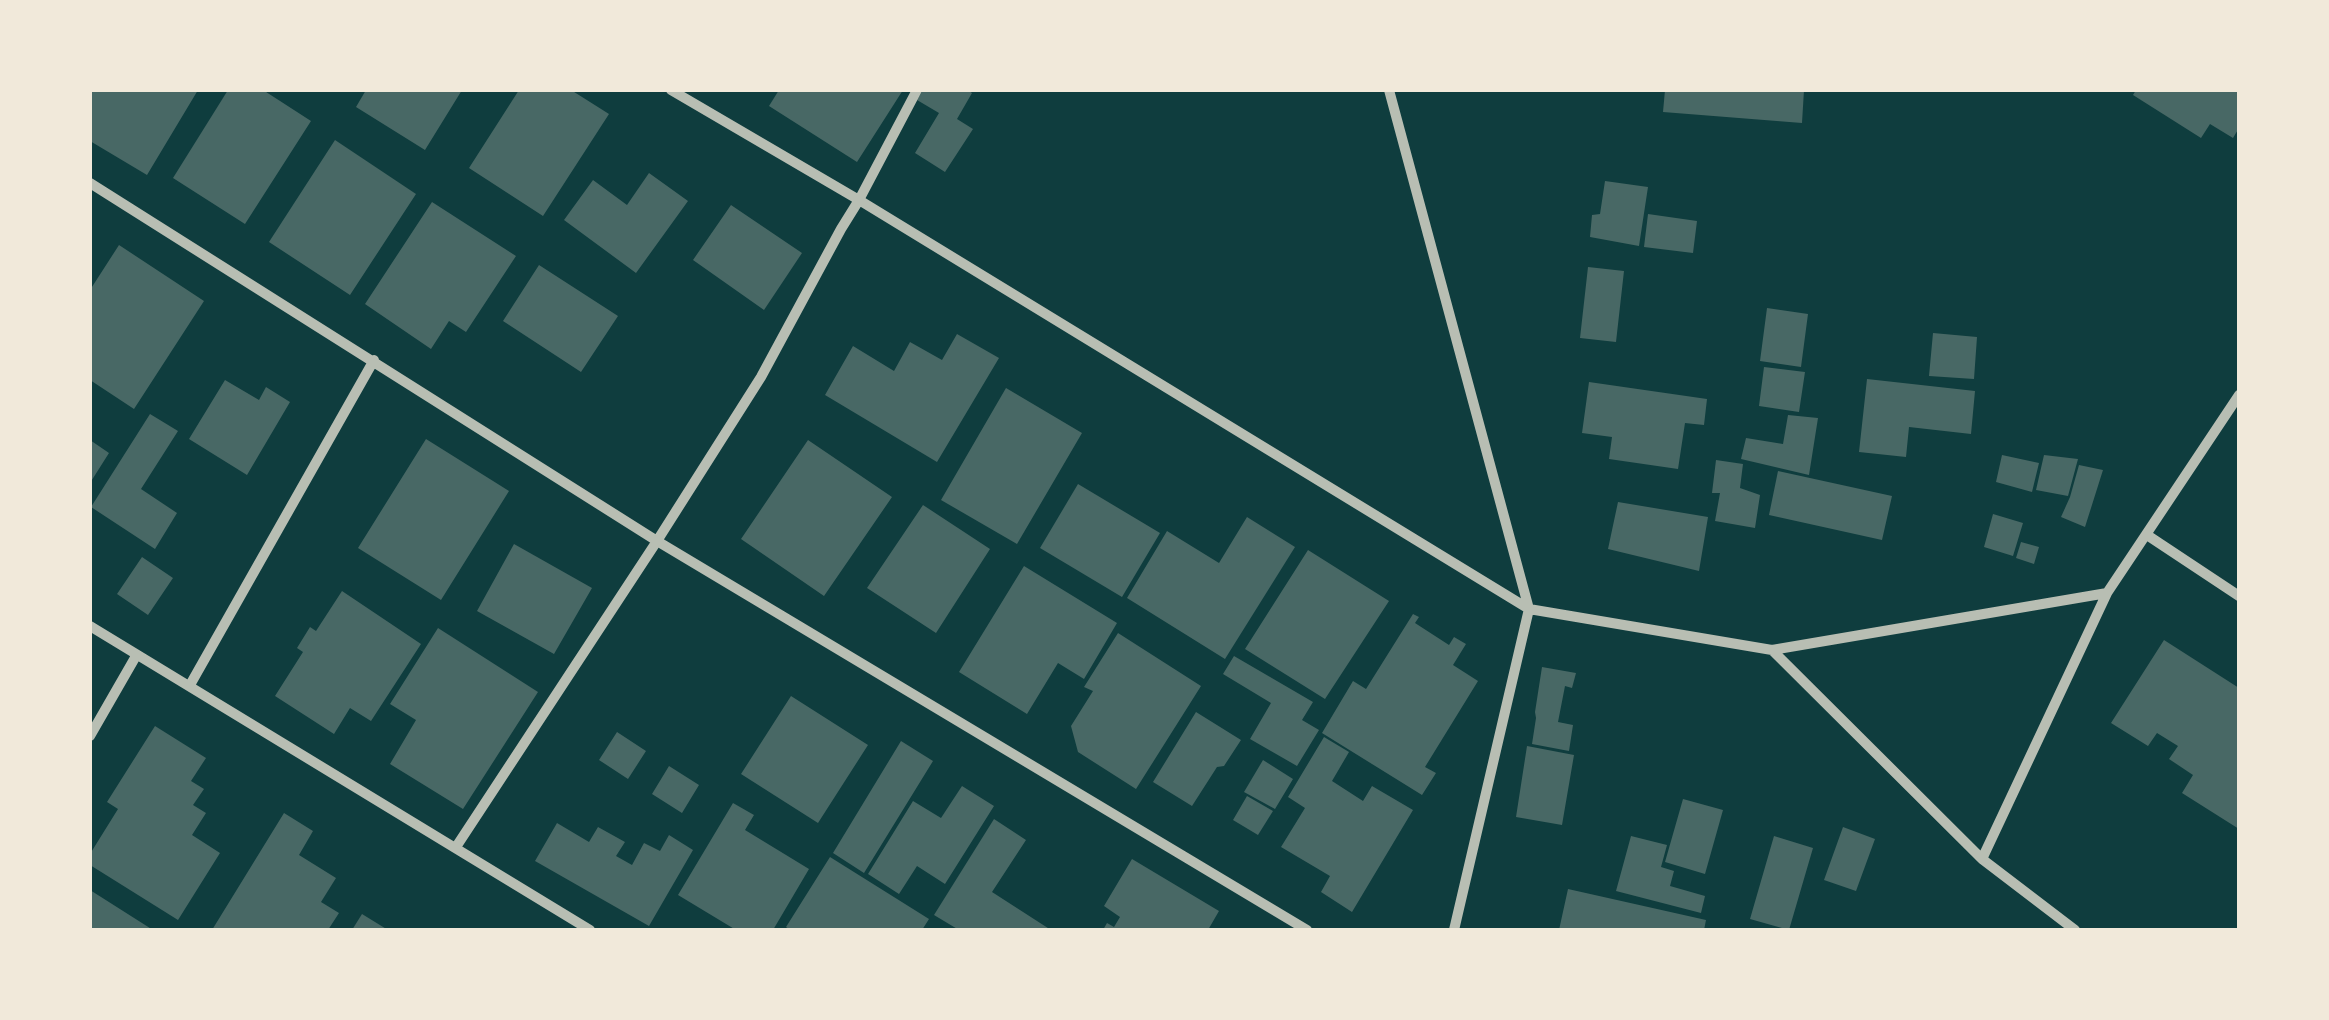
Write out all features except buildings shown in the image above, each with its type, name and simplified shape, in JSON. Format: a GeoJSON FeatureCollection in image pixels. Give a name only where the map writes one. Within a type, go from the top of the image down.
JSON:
{"type":"FeatureCollection","features":[{"type":"Feature","properties":{"kind":"street"},"geometry":{"type":"LineString","coordinates":[[670,90],[859,200],[1528,609],[1772,650],[2107,594]]}},
{"type":"Feature","properties":{"kind":"street"},"geometry":{"type":"LineString","coordinates":[[456,847],[760,377],[916,90]]}},
{"type":"Feature","properties":{"kind":"street"},"geometry":{"type":"LineString","coordinates":[[1389,90],[1528,609],[1454,930]]}},
{"type":"Feature","properties":{"kind":"street"},"geometry":{"type":"LineString","coordinates":[[90,182],[656,541],[1307,930]]}},
{"type":"Feature","properties":{"kind":"street"},"geometry":{"type":"LineString","coordinates":[[190,686],[374,360]]}},
{"type":"Feature","properties":{"kind":"street"},"geometry":{"type":"LineString","coordinates":[[1982,859],[2107,594],[2239,395]]}},
{"type":"Feature","properties":{"kind":"street"},"geometry":{"type":"LineString","coordinates":[[2147,535],[2239,596]]}},
{"type":"Feature","properties":{"kind":"street"},"geometry":{"type":"LineString","coordinates":[[90,626],[590,930]]}},
{"type":"Feature","properties":{"kind":"street"},"geometry":{"type":"LineString","coordinates":[[1772,650],[1982,859],[2076,930]]}},
{"type":"Feature","properties":{"kind":"street"},"geometry":{"type":"LineString","coordinates":[[90,736],[136,656]]}}]}
